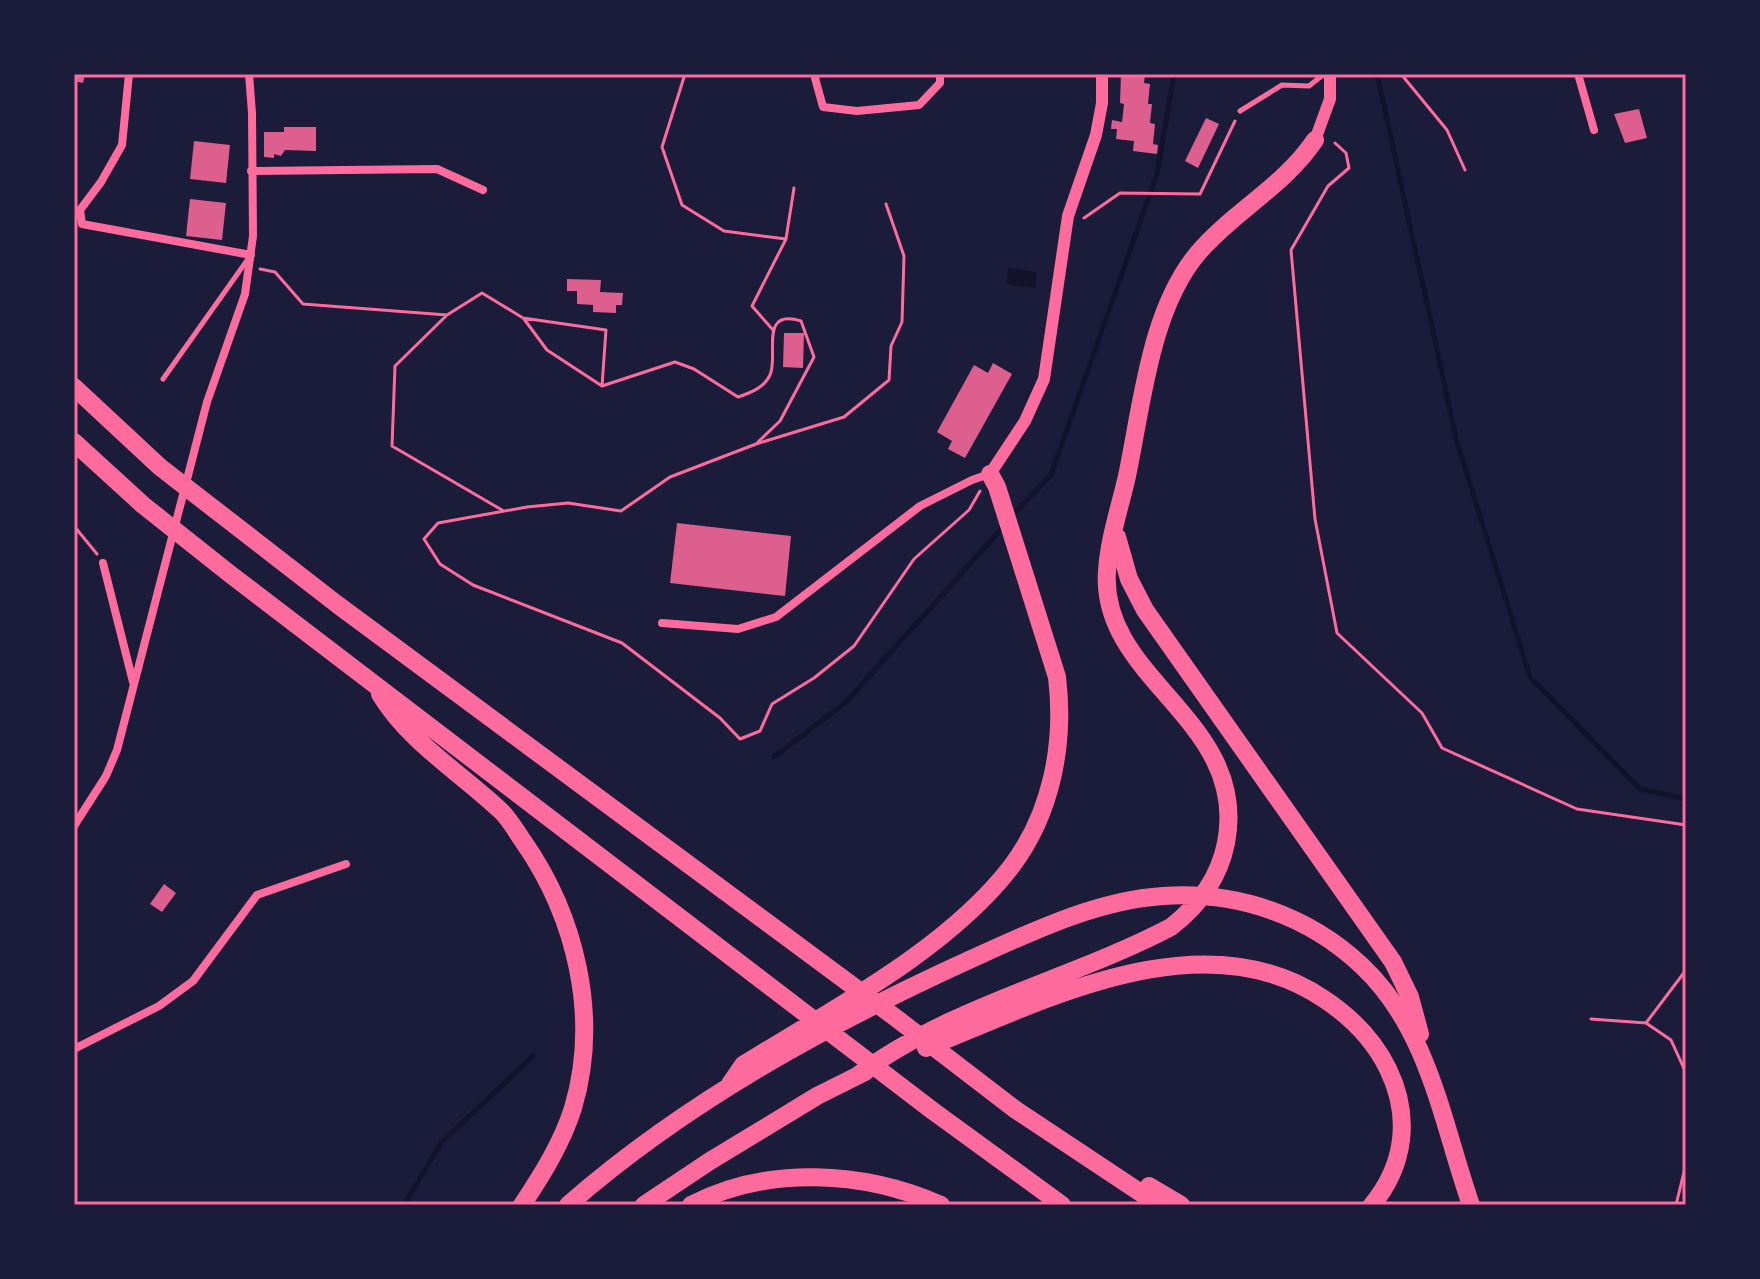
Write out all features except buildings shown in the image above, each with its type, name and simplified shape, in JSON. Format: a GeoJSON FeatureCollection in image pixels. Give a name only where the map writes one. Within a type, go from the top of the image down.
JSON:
{"type":"FeatureCollection","features":[{"type":"Feature","properties":{"kind":"highway"},"geometry":{"type":"LineString","coordinates":[[857,1076],[884,1056],[998,1000],[1171,927],[1193,907],[1218,869],[1227,833],[1226,798],[1213,756],[1200,735],[1135,656],[1114,620],[1108,600],[1106,574],[1158,330],[1172,291],[1207,243],[1289,172],[1315,140]]}},
{"type":"Feature","properties":{"kind":"highway"},"geometry":{"type":"LineString","coordinates":[[74,387],[160,467],[266,551],[1016,1110],[1159,1205]]}},
{"type":"Feature","properties":{"kind":"highway"},"geometry":{"type":"LineString","coordinates":[[74,442],[166,523],[374,685],[933,1111],[1062,1205]]}},
{"type":"Feature","properties":{"kind":"highway"},"geometry":{"type":"LineString","coordinates":[[726,1089],[743,1065],[900,966],[964,914],[1012,866],[1036,824],[1055,768],[1059,701],[1049,645],[990,474]]}},
{"type":"Feature","properties":{"kind":"highway"},"geometry":{"type":"LineString","coordinates":[[1116,527],[1125,569],[1145,610],[1393,962],[1410,997],[1425,1060],[1471,1205]]}},
{"type":"Feature","properties":{"kind":"highway"},"geometry":{"type":"LineString","coordinates":[[374,685],[394,718],[504,814],[547,879],[574,945],[583,1014],[578,1083],[560,1141],[522,1205]]}},
{"type":"Feature","properties":{"kind":"highway"},"geometry":{"type":"LineString","coordinates":[[568,1205],[624,1159],[726,1089],[856,1014],[992,950],[1082,913],[1118,902],[1159,896],[1214,896],[1256,904],[1319,933],[1364,967],[1383,988],[1406,1022],[1425,1060]]}},
{"type":"Feature","properties":{"kind":"highway"},"geometry":{"type":"LineString","coordinates":[[644,1205],[731,1148],[817,1096],[857,1076],[1003,1017],[1116,977],[1191,964],[1233,965],[1260,970],[1300,985],[1347,1016],[1376,1049],[1392,1077],[1401,1105],[1402,1141],[1394,1172],[1372,1205]]}},
{"type":"Feature","properties":{"kind":"highway"},"geometry":{"type":"LineString","coordinates":[[1016,1110],[1047,1115],[1181,1205]]}},
{"type":"Feature","properties":{"kind":"highway"},"geometry":{"type":"LineString","coordinates":[[691,1205],[735,1188],[802,1178],[874,1183],[941,1205]]}},
{"type":"Feature","properties":{"kind":"street"},"geometry":{"type":"LineString","coordinates":[[129,74],[122,145],[101,182],[80,210],[82,224],[251,255]]}},
{"type":"Feature","properties":{"kind":"street"},"geometry":{"type":"LineString","coordinates":[[74,826],[106,776],[117,750],[207,402],[245,294],[251,255],[252,113],[249,74]]}},
{"type":"Feature","properties":{"kind":"street"},"geometry":{"type":"LineString","coordinates":[[817,74],[815,78],[823,107],[857,111],[919,105],[940,83],[940,74]]}},
{"type":"Feature","properties":{"kind":"street"},"geometry":{"type":"LineString","coordinates":[[662,623],[738,629],[776,617],[920,506],[990,474],[1025,421],[1044,379],[1068,216],[1096,135],[1102,103],[1102,74]]}},
{"type":"Feature","properties":{"kind":"street"},"geometry":{"type":"LineString","coordinates":[[1315,140],[1330,99],[1330,74]]}},
{"type":"Feature","properties":{"kind":"street"},"geometry":{"type":"LineString","coordinates":[[1578,74],[1594,130]]}},
{"type":"Feature","properties":{"kind":"street"},"geometry":{"type":"LineString","coordinates":[[251,171],[437,169],[483,190]]}},
{"type":"Feature","properties":{"kind":"street"},"geometry":{"type":"LineString","coordinates":[[103,563],[133,683]]}},
{"type":"Feature","properties":{"kind":"street"},"geometry":{"type":"LineString","coordinates":[[74,1049],[159,1006],[193,981],[257,895],[346,864]]}},
{"type":"Feature","properties":{"kind":"lane"},"geometry":{"type":"LineString","coordinates":[[1240,111],[1282,85],[1309,86],[1324,74]]}},
{"type":"Feature","properties":{"kind":"lane"},"geometry":{"type":"LineString","coordinates":[[163,379],[251,255]]}},
{"type":"Feature","properties":{"kind":"path"},"geometry":{"type":"LineString","coordinates":[[685,74],[662,147],[682,205],[724,231],[786,239]]}},
{"type":"Feature","properties":{"kind":"path"},"geometry":{"type":"LineString","coordinates":[[1401,74],[1447,130],[1465,170]]}},
{"type":"Feature","properties":{"kind":"path"},"geometry":{"type":"LineString","coordinates":[[1081,220],[1120,193],[1200,194],[1240,111]]}},
{"type":"Feature","properties":{"kind":"path"},"geometry":{"type":"LineString","coordinates":[[1335,143],[1346,153],[1349,168],[1328,186],[1291,250],[1315,519],[1337,633],[1422,713],[1442,748],[1577,809],[1686,825]]}},
{"type":"Feature","properties":{"kind":"path"},"geometry":{"type":"LineString","coordinates":[[773,330],[752,306],[786,239],[794,188]]}},
{"type":"Feature","properties":{"kind":"path"},"geometry":{"type":"LineString","coordinates":[[886,204],[904,256],[902,322],[891,346],[889,380],[844,417],[756,444],[670,477],[621,511],[568,503],[504,512],[438,523],[424,539],[440,564],[473,585],[622,643],[720,718],[740,739],[760,731],[772,704],[814,678],[854,646],[914,559],[969,510],[990,474]]}},
{"type":"Feature","properties":{"kind":"path"},"geometry":{"type":"LineString","coordinates":[[248,267],[275,272],[303,304],[447,315]]}},
{"type":"Feature","properties":{"kind":"path"},"geometry":{"type":"LineString","coordinates":[[504,512],[392,446],[395,366],[447,315],[482,293],[523,318],[547,350],[602,386]]}},
{"type":"Feature","properties":{"kind":"path"},"geometry":{"type":"LineString","coordinates":[[523,318],[606,330],[602,386]]}},
{"type":"Feature","properties":{"kind":"path"},"geometry":{"type":"LineString","coordinates":[[602,386],[675,362],[694,369],[738,397],[758,390],[771,374],[773,330],[778,322],[791,318],[801,321],[814,357],[780,421],[756,444]]}},
{"type":"Feature","properties":{"kind":"path"},"geometry":{"type":"LineString","coordinates":[[74,526],[103,563]]}},
{"type":"Feature","properties":{"kind":"path"},"geometry":{"type":"LineString","coordinates":[[1646,1023],[1686,970]]}},
{"type":"Feature","properties":{"kind":"path"},"geometry":{"type":"LineString","coordinates":[[1591,1019],[1646,1023],[1671,1040],[1686,1073]]}},
{"type":"Feature","properties":{"kind":"path"},"geometry":{"type":"LineString","coordinates":[[1676,1205],[1686,1164]]}},
{"type":"Feature","properties":{"kind":"shaded area"},"geometry":{"type":"Polygon","coordinates":[[[1008,268],[1037,272],[1035,288],[1006,284],[1008,268]]]}},
{"type":"Feature","properties":{"kind":"waterway"},"geometry":{"type":"LineString","coordinates":[[1010,518],[1051,475],[1157,174],[1174,74]]}},
{"type":"Feature","properties":{"kind":"waterway"},"geometry":{"type":"LineString","coordinates":[[1377,74],[1457,442],[1530,677],[1640,789],[1686,799]]}},
{"type":"Feature","properties":{"kind":"waterway"},"geometry":{"type":"LineString","coordinates":[[774,757],[845,703],[1004,526]]}},
{"type":"Feature","properties":{"kind":"waterway"},"geometry":{"type":"LineString","coordinates":[[404,1205],[441,1143],[533,1056]]}}]}
